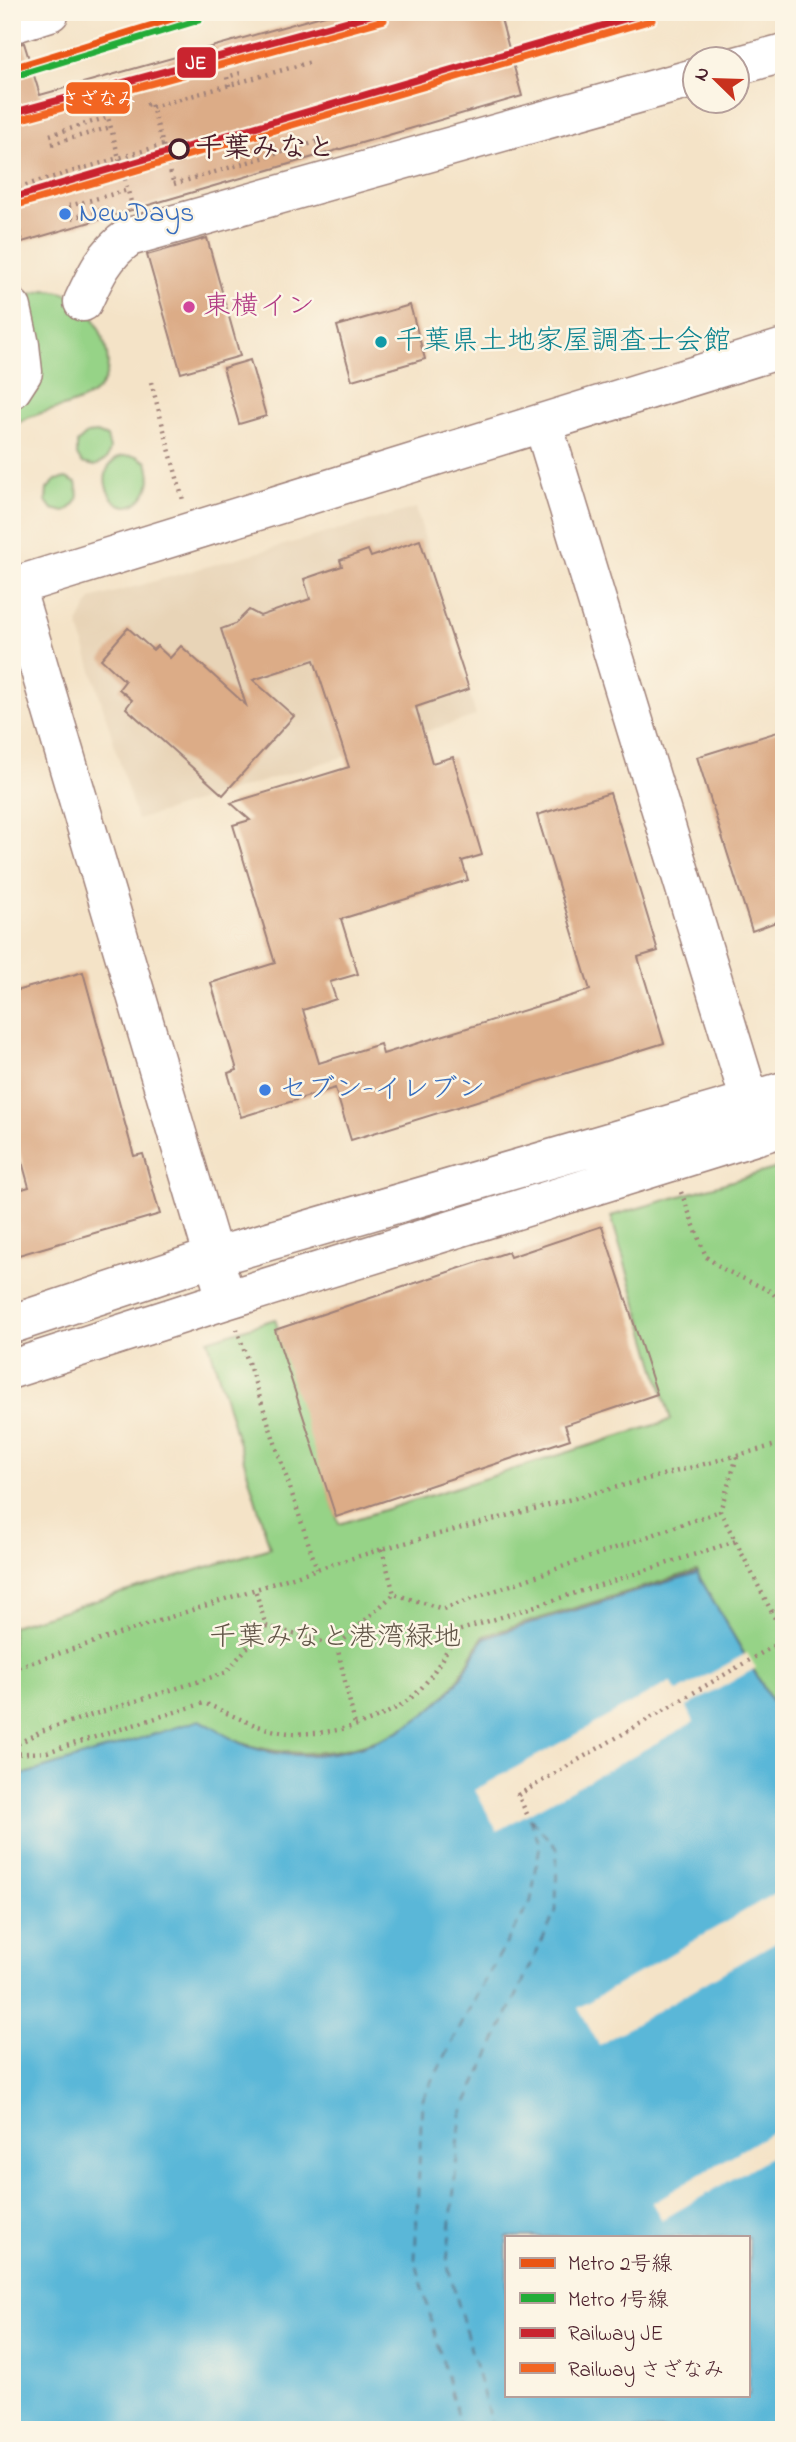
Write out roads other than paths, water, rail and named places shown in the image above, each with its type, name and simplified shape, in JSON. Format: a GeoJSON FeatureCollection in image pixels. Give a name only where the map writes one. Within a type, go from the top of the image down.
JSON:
{"type":"FeatureCollection","features":[{"type":"Feature","properties":{"kind":"street"},"geometry":{"type":"LineString","coordinates":[[12,24],[50,12]]}},
{"type":"Feature","properties":{"kind":"street"},"geometry":{"type":"LineString","coordinates":[[750,62],[784,53]]}},
{"type":"Feature","properties":{"kind":"street"},"geometry":{"type":"LineString","coordinates":[[83,302],[106,258],[116,246],[129,237],[680,82]]}},
{"type":"Feature","properties":{"kind":"street"},"geometry":{"type":"LineString","coordinates":[[12,308],[23,372],[12,389]]}},
{"type":"Feature","properties":{"kind":"street"},"geometry":{"type":"LineString","coordinates":[[230,1310],[14,587],[784,348]]}},
{"type":"Feature","properties":{"kind":"street"},"geometry":{"type":"LineString","coordinates":[[12,1324],[214,1257],[767,1096],[543,424]]}},
{"type":"Feature","properties":{"kind":"street"},"geometry":{"type":"LineString","coordinates":[[12,1369],[230,1310],[784,1127]]}},
{"type":"Feature","properties":{"kind":"water"},"geometry":{"type":"Polygon","coordinates":[[[697,1573],[784,1723],[784,2430],[12,2430],[12,1778],[200,1720],[247,1746],[275,1753],[333,1753],[361,1747],[413,1722],[436,1705],[460,1679],[484,1638],[697,1573]]]}},
{"type":"Feature","properties":{"kind":"railway"},"geometry":{"type":"LineString","coordinates":[[126,34],[170,12]]}},
{"type":"Feature","properties":{"kind":"metro line","name":"2号線"},"geometry":{"type":"LineString","coordinates":[[12,68],[195,12]]}},
{"type":"Feature","properties":{"kind":"metro line","name":"1号線"},"geometry":{"type":"LineString","coordinates":[[15,76],[199,20]]}},
{"type":"Feature","properties":{"kind":"rail line","name":"JE"},"geometry":{"type":"LineString","coordinates":[[12,113],[381,12]]}},
{"type":"Feature","properties":{"kind":"rail line","name":"JE"},"geometry":{"type":"LineString","coordinates":[[12,198],[649,12]]}},
{"type":"Feature","properties":{"kind":"rail line","name":"さざなみ"},"geometry":{"type":"LineString","coordinates":[[14,121],[384,20]]}},
{"type":"Feature","properties":{"kind":"rail line","name":"さざなみ"},"geometry":{"type":"LineString","coordinates":[[14,206],[652,20]]}},
{"type":"Feature","properties":{"kind":"place","name":"千葉みなと"},"geometry":{"type":"Point","coordinates":[179,149]}},
{"type":"Feature","properties":{"kind":"place","name":"NewDays"},"geometry":{"type":"Point","coordinates":[65,214]}},
{"type":"Feature","properties":{"kind":"place","name":"東横イン"},"geometry":{"type":"Point","coordinates":[189,307]}},
{"type":"Feature","properties":{"kind":"place","name":"千葉県土地家屋調査士会館"},"geometry":{"type":"Point","coordinates":[381,342]}},
{"type":"Feature","properties":{"kind":"place","name":"セブン-イレブン"},"geometry":{"type":"Point","coordinates":[265,1090]}},
{"type":"Feature","properties":{"kind":"park label","name":"千葉みなと港湾緑地"},"geometry":{"type":"Point","coordinates":[335,1638]}}]}
